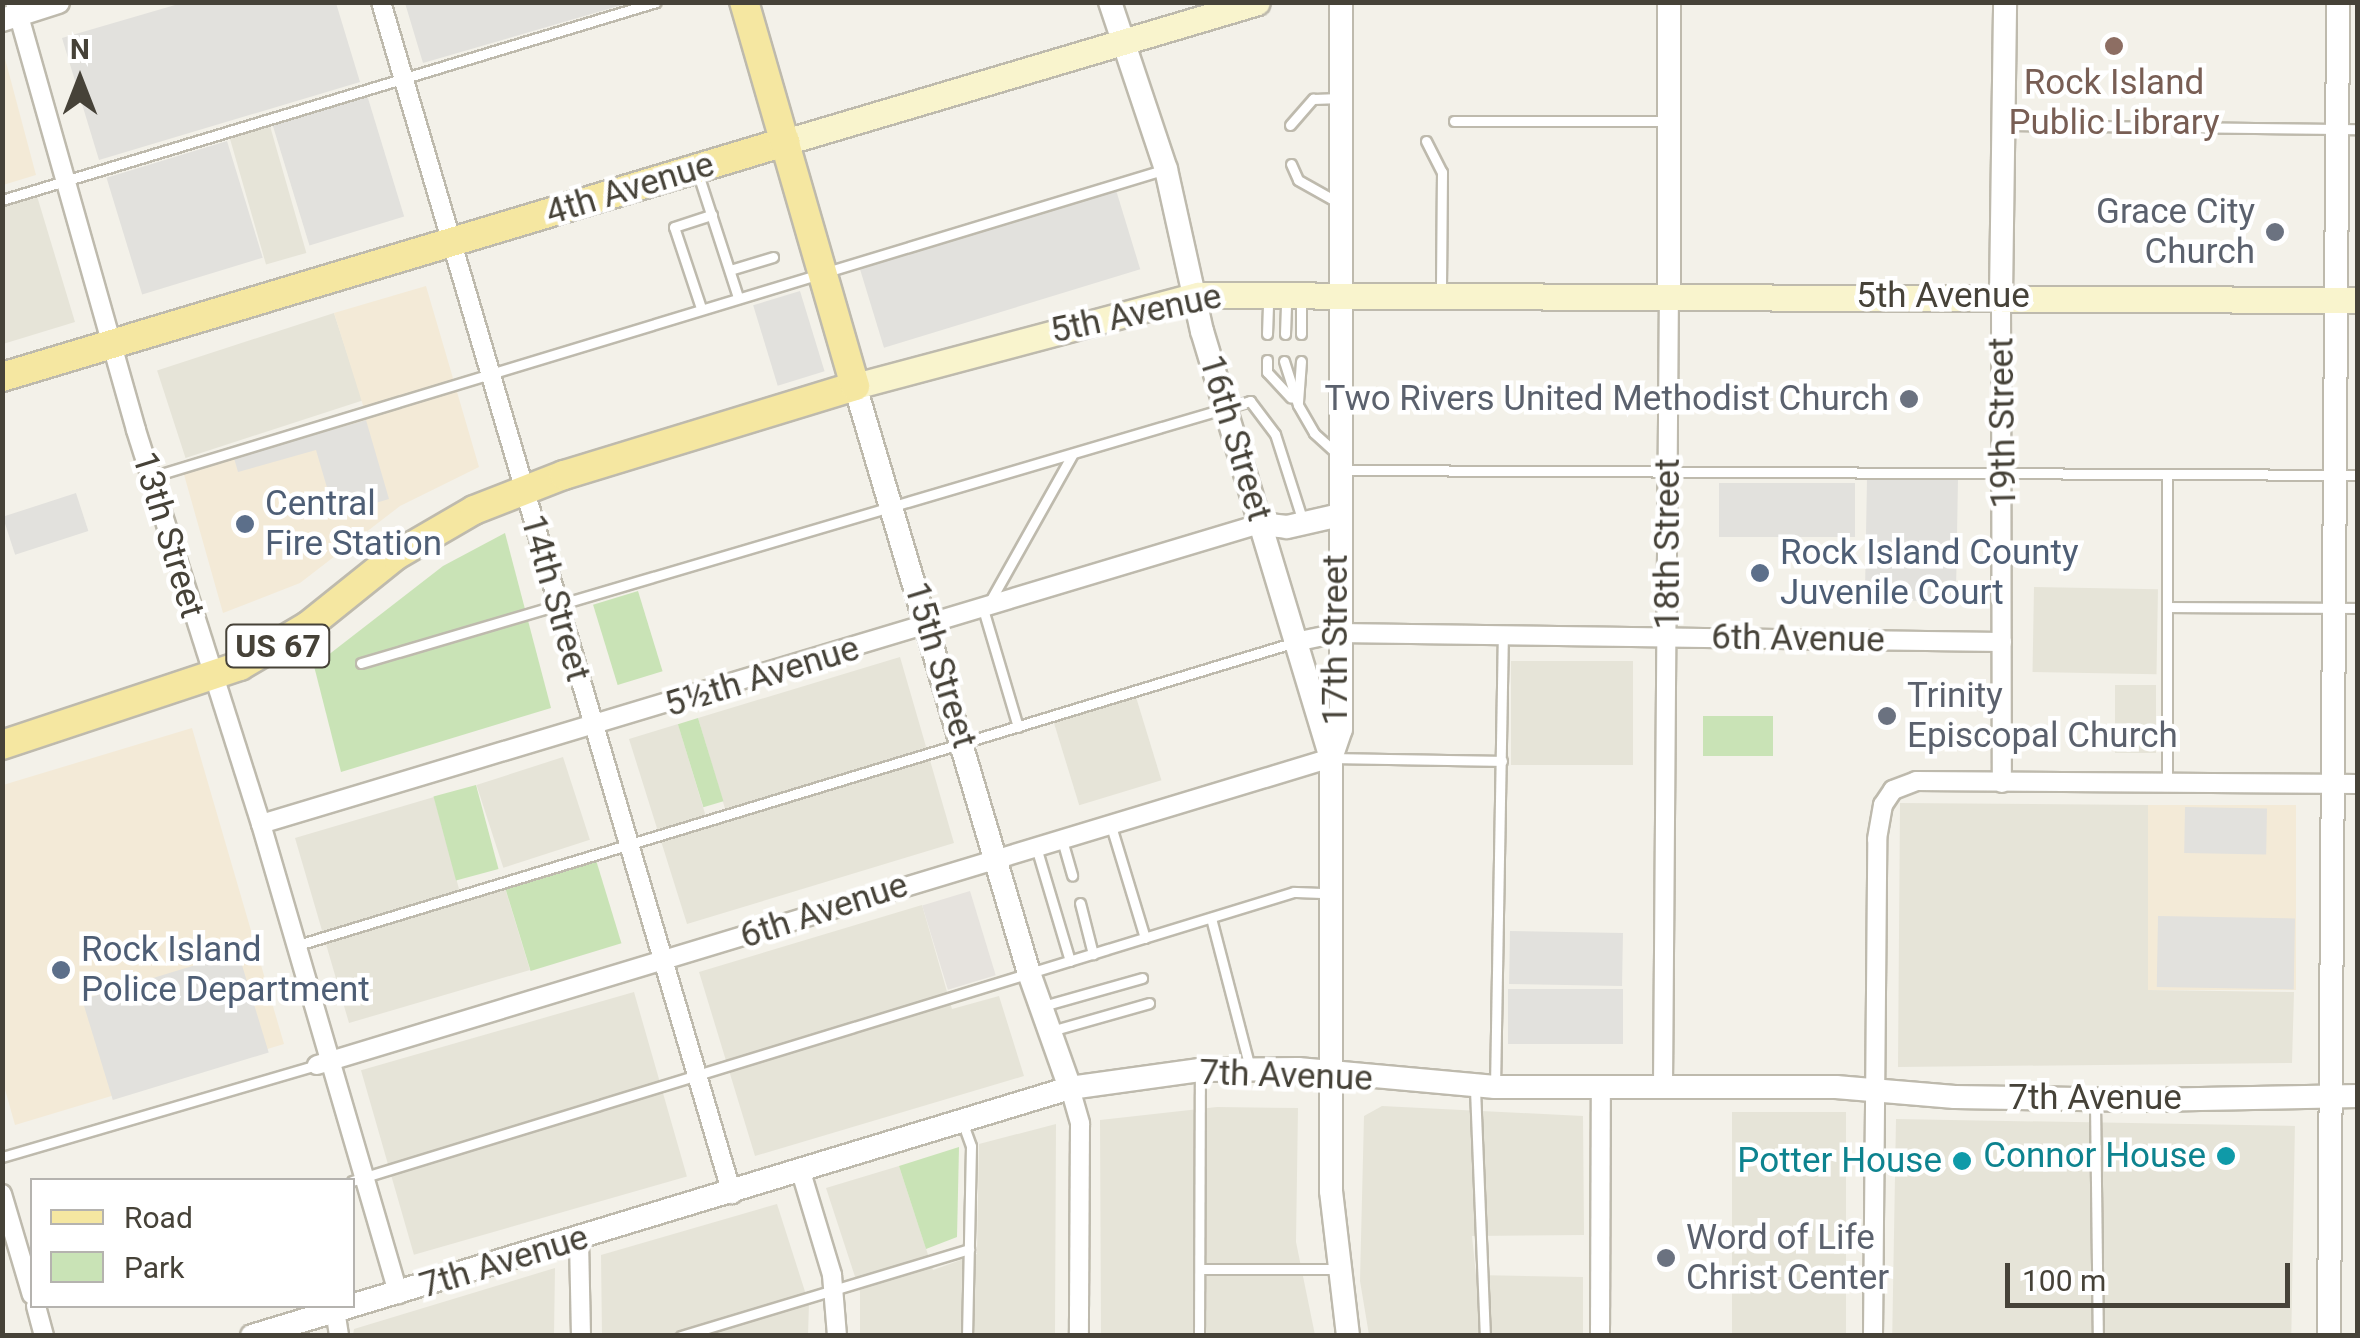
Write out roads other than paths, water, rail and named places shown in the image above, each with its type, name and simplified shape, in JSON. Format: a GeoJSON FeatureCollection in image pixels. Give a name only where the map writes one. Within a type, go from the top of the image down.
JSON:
{"type":"FeatureCollection","features":[{"type":"Feature","properties":{"kind":"main road","name":"15th Street"},"geometry":{"type":"LineString","coordinates":[[744,2],[856,386]]}},
{"type":"Feature","properties":{"kind":"main road","name":"4th Avenue"},"geometry":{"type":"LineString","coordinates":[[2,377],[1257,2]]}},
{"type":"Feature","properties":{"kind":"main road","name":"5th Avenue"},"geometry":{"type":"LineString","coordinates":[[2,745],[212,680],[308,626],[435,529],[523,490],[856,386],[1198,295],[1338,291],[2347,300]]}},
{"type":"Feature","properties":{"kind":"street"},"geometry":{"type":"LineString","coordinates":[[12,12],[58,2]]}},
{"type":"Feature","properties":{"kind":"street","name":"14th Street"},"geometry":{"type":"LineString","coordinates":[[381,2],[732,1194]]}},
{"type":"Feature","properties":{"kind":"street","name":"16th Street"},"geometry":{"type":"LineString","coordinates":[[1110,2],[1166,169],[1226,409],[1331,758]]}},
{"type":"Feature","properties":{"kind":"street","name":"17th Street"},"geometry":{"type":"LineString","coordinates":[[1340,2],[1336,516],[1341,729],[1331,758],[1330,893],[1336,1269],[1348,1336]]}},
{"type":"Feature","properties":{"kind":"street","name":"18th Street"},"geometry":{"type":"LineString","coordinates":[[1662,1086],[1668,636],[1669,2]]}},
{"type":"Feature","properties":{"kind":"street","name":"19th Street"},"geometry":{"type":"LineString","coordinates":[[2002,783],[2005,2]]}},
{"type":"Feature","properties":{"kind":"street"},"geometry":{"type":"LineString","coordinates":[[2330,1336],[2330,1096],[2346,784],[2348,129],[2338,2]]}},
{"type":"Feature","properties":{"kind":"street","name":"13th Street"},"geometry":{"type":"LineString","coordinates":[[12,12],[70,180],[151,476],[212,680],[261,824],[322,1063],[398,1294]]}},
{"type":"Feature","properties":{"kind":"street","name":"15th Street"},"geometry":{"type":"LineString","coordinates":[[856,386],[1029,973],[1080,1124],[1079,1336]]}},
{"type":"Feature","properties":{"kind":"street"},"geometry":{"type":"LineString","coordinates":[[1260,524],[1336,516]]}},
{"type":"Feature","properties":{"kind":"street","name":"5½th Avenue"},"geometry":{"type":"LineString","coordinates":[[261,824],[984,612],[1260,524]]}},
{"type":"Feature","properties":{"kind":"street","name":"6th Avenue"},"geometry":{"type":"LineString","coordinates":[[1295,642],[1338,634],[2002,642]]}},
{"type":"Feature","properties":{"kind":"street","name":"6th Avenue"},"geometry":{"type":"LineString","coordinates":[[322,1063],[664,964],[994,856],[1331,758]]}},
{"type":"Feature","properties":{"kind":"street"},"geometry":{"type":"LineString","coordinates":[[1873,1336],[1877,839],[1886,798],[1916,781],[2346,784]]}},
{"type":"Feature","properties":{"kind":"street","name":"7th Avenue"},"geometry":{"type":"LineString","coordinates":[[355,1305],[732,1194],[1070,1088],[1200,1070],[1335,1072],[1485,1087],[1876,1090],[2095,1099],[2358,1096]]}},
{"type":"Feature","properties":{"kind":"street"},"geometry":{"type":"LineString","coordinates":[[1600,1336],[1601,1086]]}},
{"type":"Feature","properties":{"kind":"street"},"geometry":{"type":"LineString","coordinates":[[800,1172],[835,1290],[837,1336]]}},
{"type":"Feature","properties":{"kind":"street"},"geometry":{"type":"LineString","coordinates":[[2,1194],[30,1288]]}},
{"type":"Feature","properties":{"kind":"street"},"geometry":{"type":"LineString","coordinates":[[580,1240],[582,1336]]}},
{"type":"Feature","properties":{"kind":"street"},"geometry":{"type":"LineString","coordinates":[[37,1308],[44,1336]]}},
{"type":"Feature","properties":{"kind":"street","name":"7th Avenue"},"geometry":{"type":"LineString","coordinates":[[252,1336],[343,1308]]}},
{"type":"Feature","properties":{"kind":"street"},"geometry":{"type":"LineString","coordinates":[[335,1310],[339,1336]]}},
{"type":"Feature","properties":{"kind":"lane"},"geometry":{"type":"LineString","coordinates":[[2,200],[656,2]]}},
{"type":"Feature","properties":{"kind":"lane"},"geometry":{"type":"LineString","coordinates":[[1290,125],[1312,99],[1340,98]]}},
{"type":"Feature","properties":{"kind":"lane"},"geometry":{"type":"LineString","coordinates":[[1454,121],[1668,120]]}},
{"type":"Feature","properties":{"kind":"lane"},"geometry":{"type":"LineString","coordinates":[[2004,125],[2348,129]]}},
{"type":"Feature","properties":{"kind":"lane"},"geometry":{"type":"LineString","coordinates":[[1426,141],[1442,172],[1441,292]]}},
{"type":"Feature","properties":{"kind":"lane"},"geometry":{"type":"LineString","coordinates":[[1291,164],[1298,180],[1338,203]]}},
{"type":"Feature","properties":{"kind":"lane"},"geometry":{"type":"LineString","coordinates":[[697,169],[738,297]]}},
{"type":"Feature","properties":{"kind":"lane"},"geometry":{"type":"LineString","coordinates":[[151,476],[1166,169]]}},
{"type":"Feature","properties":{"kind":"lane"},"geometry":{"type":"LineString","coordinates":[[701,308],[674,227],[712,215]]}},
{"type":"Feature","properties":{"kind":"lane"},"geometry":{"type":"LineString","coordinates":[[730,270],[773,257]]}},
{"type":"Feature","properties":{"kind":"lane"},"geometry":{"type":"LineString","coordinates":[[1267,334],[1285,292]]}},
{"type":"Feature","properties":{"kind":"lane"},"geometry":{"type":"LineString","coordinates":[[1285,292],[1285,334]]}},
{"type":"Feature","properties":{"kind":"lane"},"geometry":{"type":"LineString","coordinates":[[1285,292],[1301,334]]}},
{"type":"Feature","properties":{"kind":"lane"},"geometry":{"type":"LineString","coordinates":[[1267,360],[1266,372],[1298,404]]}},
{"type":"Feature","properties":{"kind":"lane"},"geometry":{"type":"LineString","coordinates":[[1284,361],[1298,404],[1314,434],[1336,461],[2004,475],[2347,475]]}},
{"type":"Feature","properties":{"kind":"lane"},"geometry":{"type":"LineString","coordinates":[[1298,404],[1301,361]]}},
{"type":"Feature","properties":{"kind":"lane"},"geometry":{"type":"LineString","coordinates":[[361,662],[558,609],[1250,401],[1275,434],[1303,522]]}},
{"type":"Feature","properties":{"kind":"lane"},"geometry":{"type":"LineString","coordinates":[[1018,727],[984,612],[1072,455]]}},
{"type":"Feature","properties":{"kind":"lane"},"geometry":{"type":"LineString","coordinates":[[2167,476],[2167,784]]}},
{"type":"Feature","properties":{"kind":"lane"},"geometry":{"type":"LineString","coordinates":[[2167,608],[2346,608]]}},
{"type":"Feature","properties":{"kind":"lane"},"geometry":{"type":"LineString","coordinates":[[1486,1336],[1485,1087],[1502,761],[1503,635]]}},
{"type":"Feature","properties":{"kind":"lane"},"geometry":{"type":"LineString","coordinates":[[293,946],[1295,642]]}},
{"type":"Feature","properties":{"kind":"lane"},"geometry":{"type":"LineString","coordinates":[[1331,758],[1502,761]]}},
{"type":"Feature","properties":{"kind":"lane"},"geometry":{"type":"LineString","coordinates":[[1110,823],[1145,938]]}},
{"type":"Feature","properties":{"kind":"lane"},"geometry":{"type":"LineString","coordinates":[[1061,837],[1072,876]]}},
{"type":"Feature","properties":{"kind":"lane"},"geometry":{"type":"LineString","coordinates":[[1035,844],[1070,961]]}},
{"type":"Feature","properties":{"kind":"lane"},"geometry":{"type":"LineString","coordinates":[[358,1180],[1294,892],[1330,893]]}},
{"type":"Feature","properties":{"kind":"lane"},"geometry":{"type":"LineString","coordinates":[[1080,903],[1093,954]]}},
{"type":"Feature","properties":{"kind":"lane"},"geometry":{"type":"LineString","coordinates":[[1211,918],[1250,1068]]}},
{"type":"Feature","properties":{"kind":"lane"},"geometry":{"type":"LineString","coordinates":[[1040,1006],[1142,978]]}},
{"type":"Feature","properties":{"kind":"lane"},"geometry":{"type":"LineString","coordinates":[[1049,1032],[1149,1002]]}},
{"type":"Feature","properties":{"kind":"lane"},"geometry":{"type":"LineString","coordinates":[[2,1157],[322,1063]]}},
{"type":"Feature","properties":{"kind":"lane"},"geometry":{"type":"LineString","coordinates":[[1199,1336],[1200,1070]]}},
{"type":"Feature","properties":{"kind":"lane"},"geometry":{"type":"LineString","coordinates":[[2095,1099],[2098,1336]]}},
{"type":"Feature","properties":{"kind":"lane"},"geometry":{"type":"LineString","coordinates":[[962,1122],[971,1146],[966,1336]]}},
{"type":"Feature","properties":{"kind":"lane"},"geometry":{"type":"LineString","coordinates":[[681,1336],[709,1331],[969,1250]]}},
{"type":"Feature","properties":{"kind":"lane"},"geometry":{"type":"LineString","coordinates":[[1200,1268],[1336,1269]]}},
{"type":"Feature","properties":{"kind":"place","name":"Rock Island Public Library"},"geometry":{"type":"Point","coordinates":[2114,46]}},
{"type":"Feature","properties":{"kind":"place","name":"Grace City Church"},"geometry":{"type":"Point","coordinates":[2275,232]}},
{"type":"Feature","properties":{"kind":"place","name":"Two Rivers United Methodist Church"},"geometry":{"type":"Point","coordinates":[1909,399]}},
{"type":"Feature","properties":{"kind":"place","name":"Central Fire Station"},"geometry":{"type":"Point","coordinates":[245,524]}},
{"type":"Feature","properties":{"kind":"place","name":"Rock Island County Juvenile Court"},"geometry":{"type":"Point","coordinates":[1760,573]}},
{"type":"Feature","properties":{"kind":"place","name":"Trinity Episcopal Church"},"geometry":{"type":"Point","coordinates":[1887,716]}},
{"type":"Feature","properties":{"kind":"place","name":"Rock Island Police Department"},"geometry":{"type":"Point","coordinates":[61,970]}},
{"type":"Feature","properties":{"kind":"place","name":"Connor House"},"geometry":{"type":"Point","coordinates":[2226,1156]}},
{"type":"Feature","properties":{"kind":"place","name":"Potter House"},"geometry":{"type":"Point","coordinates":[1962,1161]}},
{"type":"Feature","properties":{"kind":"place","name":"Word of Life Christ Center"},"geometry":{"type":"Point","coordinates":[1666,1258]}}]}
